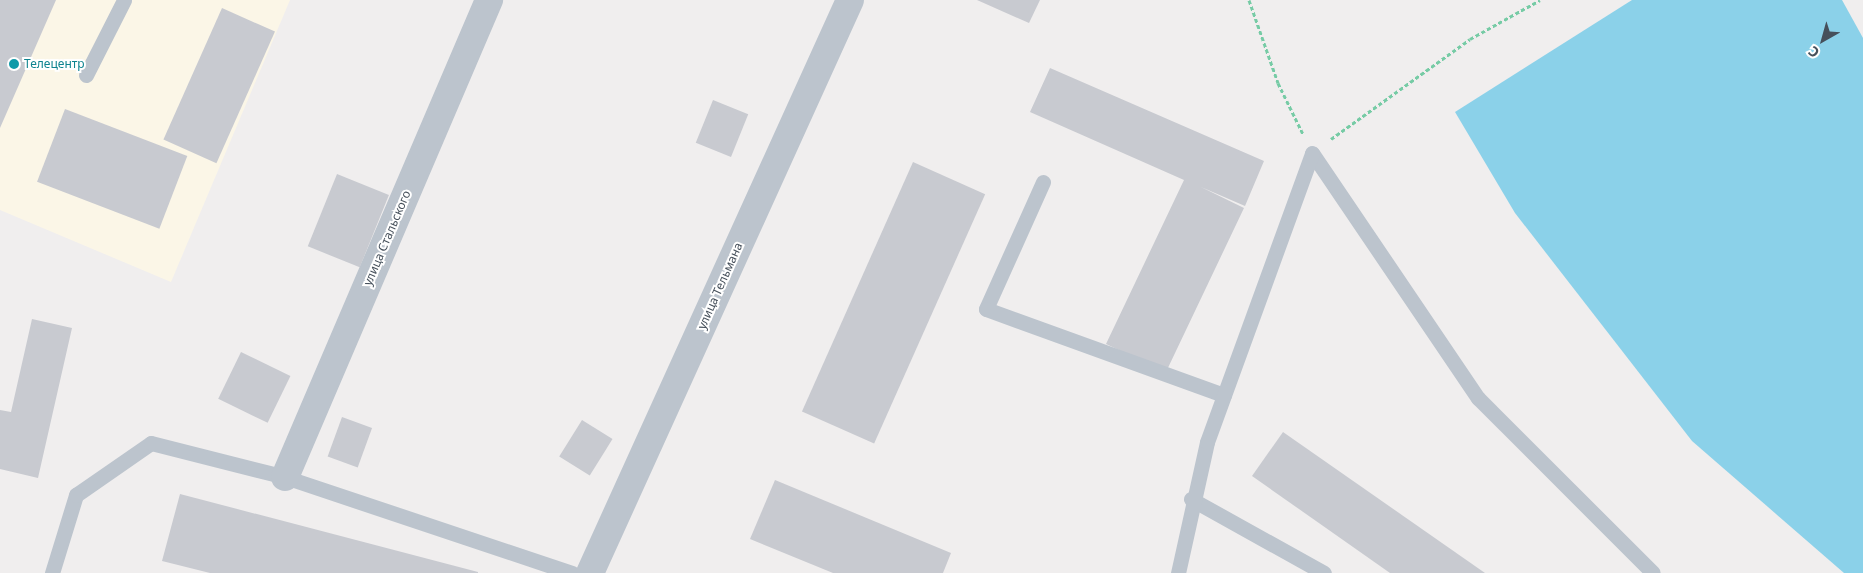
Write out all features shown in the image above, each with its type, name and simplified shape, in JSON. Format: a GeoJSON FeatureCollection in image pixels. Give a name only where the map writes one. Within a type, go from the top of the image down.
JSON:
{"type":"FeatureCollection","features":[{"type":"Feature","properties":{"kind":"street","name":"улица Стальского"},"geometry":{"type":"LineString","coordinates":[[285,477],[489,0]]}},
{"type":"Feature","properties":{"kind":"street","name":"улица Тельмана"},"geometry":{"type":"LineString","coordinates":[[590,573],[850,0]]}},
{"type":"Feature","properties":{"kind":"lane"},"geometry":{"type":"LineString","coordinates":[[86,75],[124,0]]}},
{"type":"Feature","properties":{"kind":"lane"},"geometry":{"type":"LineString","coordinates":[[1178,573],[1191,499],[1224,395],[1312,153]]}},
{"type":"Feature","properties":{"kind":"lane"},"geometry":{"type":"LineString","coordinates":[[1312,153],[1478,398],[1654,573]]}},
{"type":"Feature","properties":{"kind":"lane"},"geometry":{"type":"LineString","coordinates":[[1043,182],[986,310],[1224,395]]}},
{"type":"Feature","properties":{"kind":"lane"},"geometry":{"type":"LineString","coordinates":[[52,573],[76,495],[151,443],[285,477],[572,573]]}},
{"type":"Feature","properties":{"kind":"lane"},"geometry":{"type":"LineString","coordinates":[[1191,499],[1324,573]]}},
{"type":"Feature","properties":{"kind":"path"},"geometry":{"type":"LineString","coordinates":[[1249,0],[1278,82],[1312,153],[1470,39],[1540,0]]}},
{"type":"Feature","properties":{"kind":"shaded area"},"geometry":{"type":"Polygon","coordinates":[[[0,0],[290,0],[171,282],[0,210],[0,0]]]}},
{"type":"Feature","properties":{"kind":"water"},"geometry":{"type":"Polygon","coordinates":[[[1632,0],[1842,0],[1863,38],[1863,573],[1844,573],[1692,441],[1515,213],[1455,112],[1632,0]]]}},
{"type":"Feature","properties":{"kind":"building","name":"Телецентр"},"geometry":{"type":"Polygon","coordinates":[[[0,0],[56,0],[0,128],[0,0]]]}},
{"type":"Feature","properties":{"kind":"building"},"geometry":{"type":"Polygon","coordinates":[[[977,0],[1040,0],[1029,23],[977,0]]]}},
{"type":"Feature","properties":{"kind":"building"},"geometry":{"type":"Polygon","coordinates":[[[222,8],[275,32],[216,163],[163,140],[222,8]]]}},
{"type":"Feature","properties":{"kind":"building"},"geometry":{"type":"Polygon","coordinates":[[[1050,68],[1264,161],[1245,206],[1201,187],[1244,208],[1166,372],[1106,344],[1184,180],[1030,112],[1050,68]]]}},
{"type":"Feature","properties":{"kind":"building"},"geometry":{"type":"Polygon","coordinates":[[[713,100],[748,114],[731,157],[696,143],[713,100]]]}},
{"type":"Feature","properties":{"kind":"building"},"geometry":{"type":"Polygon","coordinates":[[[65,109],[187,156],[159,229],[37,182],[65,109]]]}},
{"type":"Feature","properties":{"kind":"building"},"geometry":{"type":"Polygon","coordinates":[[[913,162],[985,194],[874,444],[802,411],[913,162]]]}},
{"type":"Feature","properties":{"kind":"building"},"geometry":{"type":"Polygon","coordinates":[[[337,174],[389,195],[360,267],[308,246],[337,174]]]}},
{"type":"Feature","properties":{"kind":"building"},"geometry":{"type":"Polygon","coordinates":[[[32,319],[72,328],[38,478],[0,469],[0,410],[11,412],[32,319]]]}},
{"type":"Feature","properties":{"kind":"building"},"geometry":{"type":"Polygon","coordinates":[[[241,352],[290,376],[268,423],[218,399],[241,352]]]}},
{"type":"Feature","properties":{"kind":"building"},"geometry":{"type":"Polygon","coordinates":[[[342,417],[372,428],[358,467],[328,456],[342,417]]]}},
{"type":"Feature","properties":{"kind":"building"},"geometry":{"type":"Polygon","coordinates":[[[582,420],[613,439],[590,476],[559,456],[582,420]]]}},
{"type":"Feature","properties":{"kind":"building"},"geometry":{"type":"Polygon","coordinates":[[[1283,432],[1485,573],[1390,573],[1252,476],[1283,432]]]}},
{"type":"Feature","properties":{"kind":"building"},"geometry":{"type":"Polygon","coordinates":[[[775,480],[951,553],[943,573],[833,573],[750,539],[775,480]]]}},
{"type":"Feature","properties":{"kind":"building"},"geometry":{"type":"Polygon","coordinates":[[[180,494],[478,573],[210,573],[162,561],[180,494]]]}},
{"type":"Feature","properties":{"kind":"place","name":"Телецентр"},"geometry":{"type":"Point","coordinates":[14,64]}}]}
